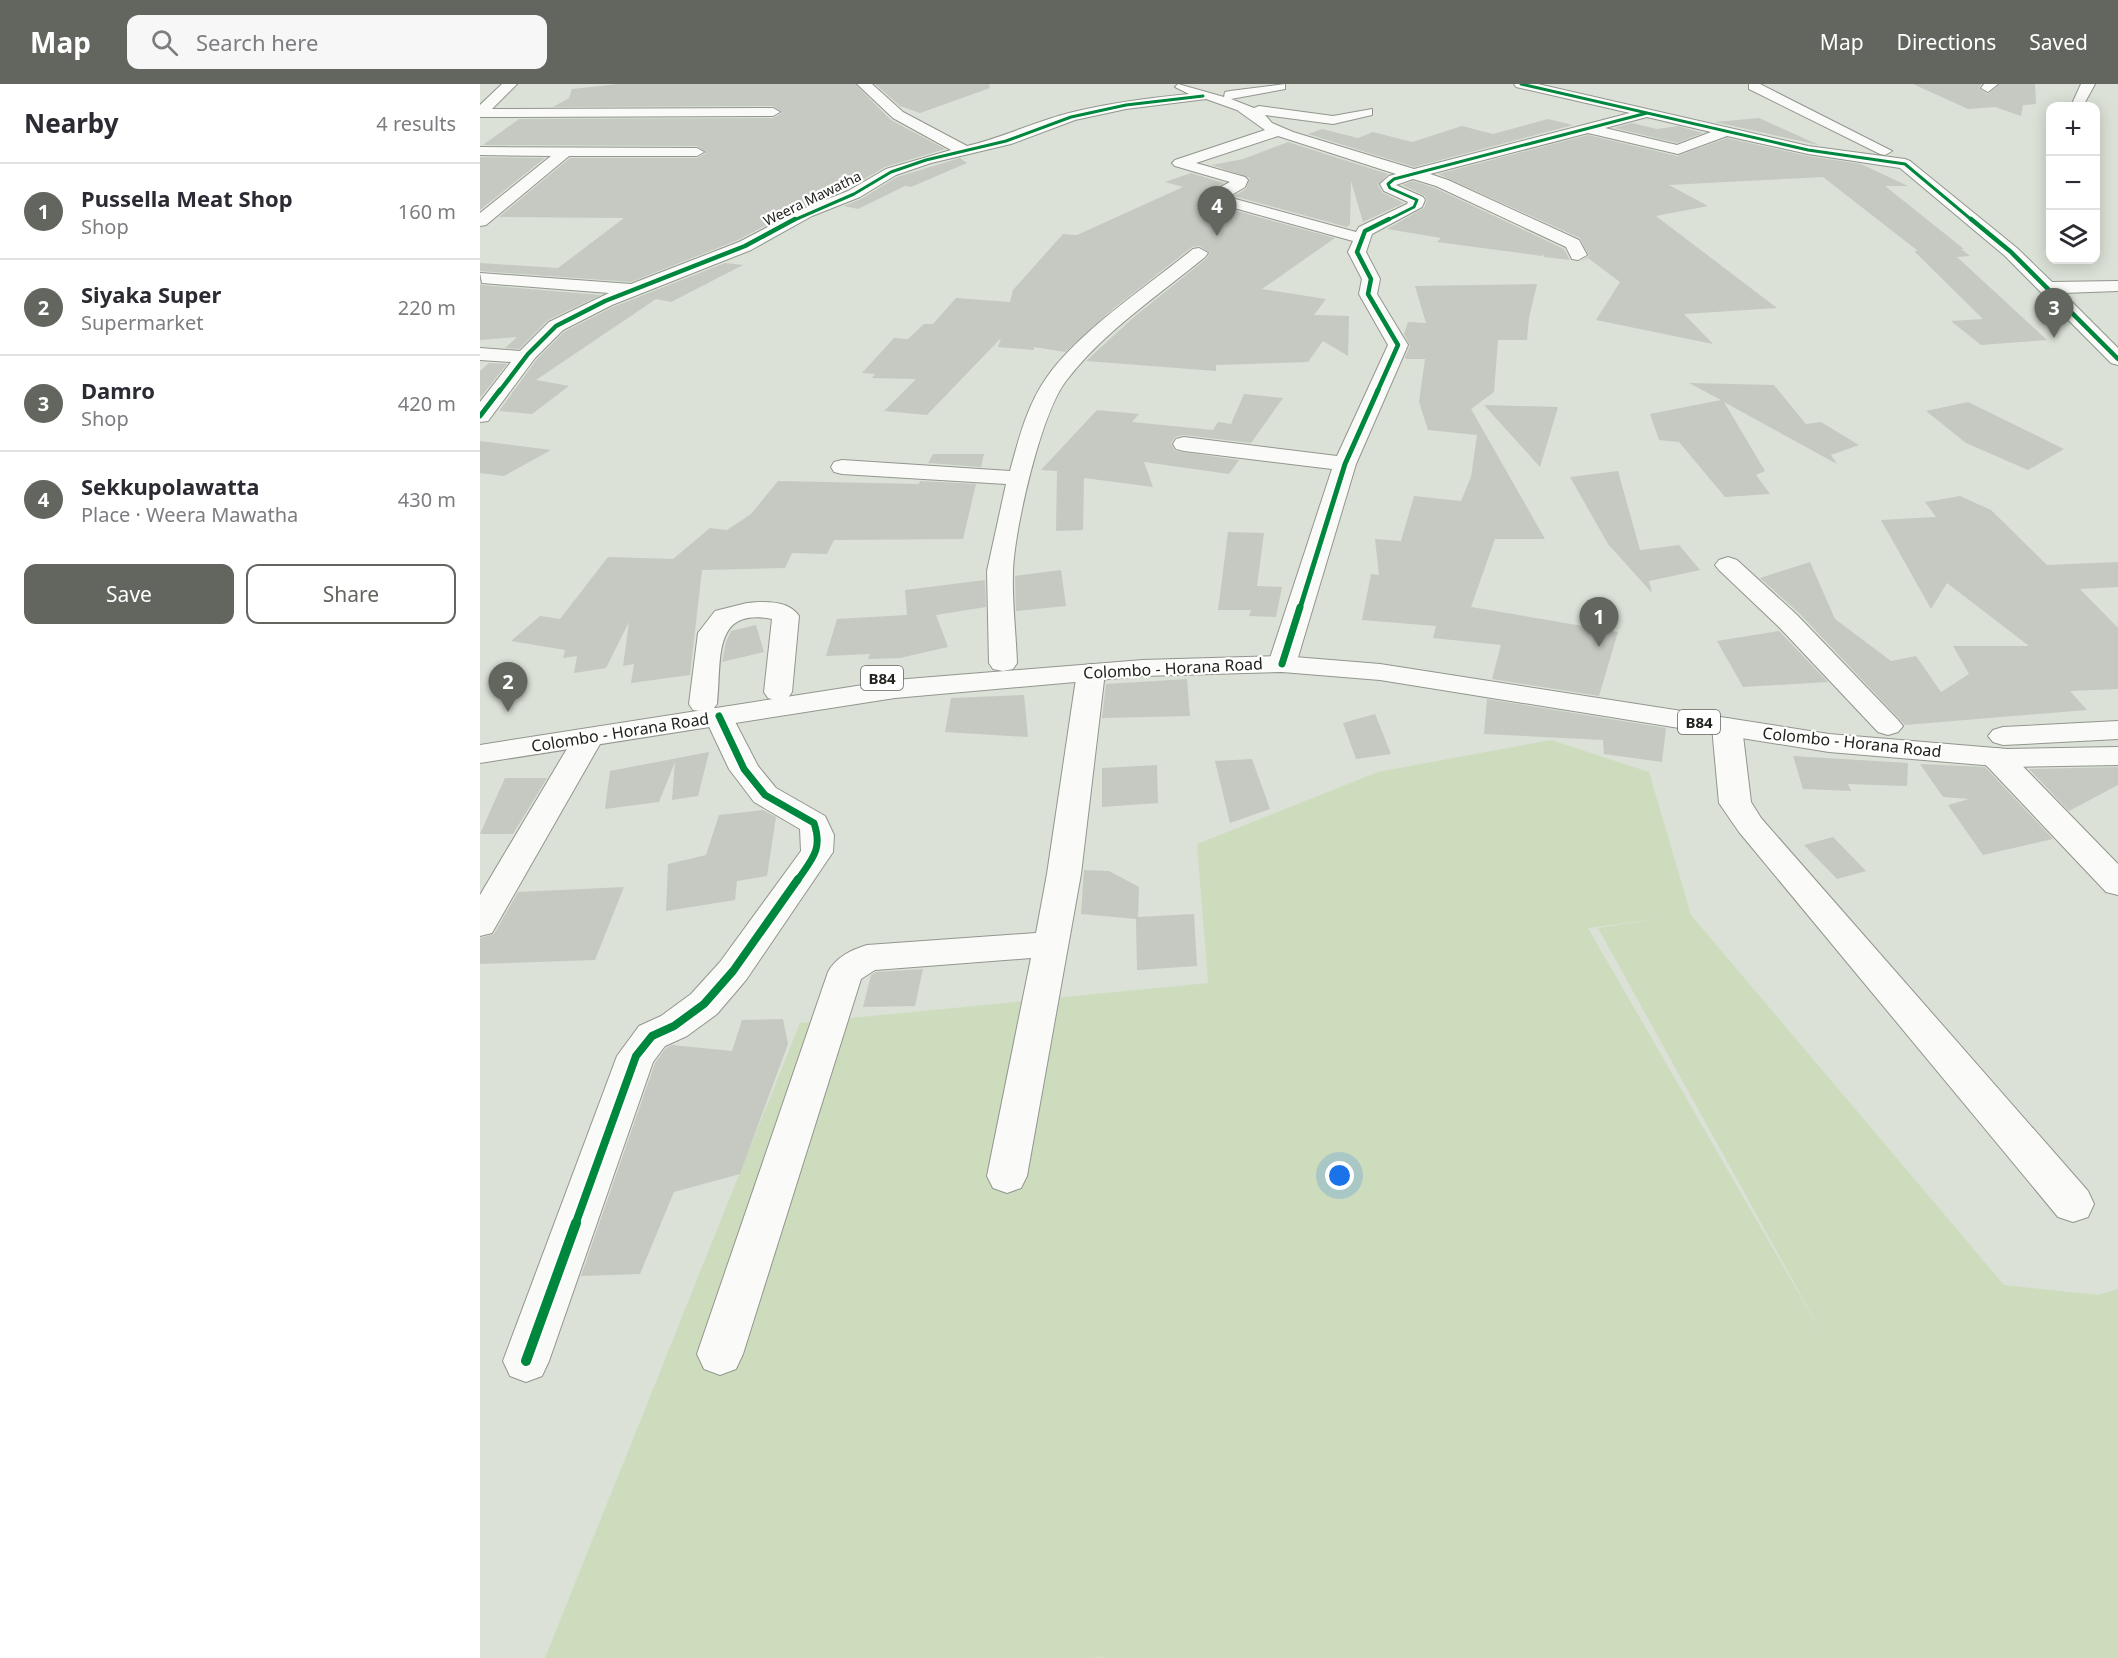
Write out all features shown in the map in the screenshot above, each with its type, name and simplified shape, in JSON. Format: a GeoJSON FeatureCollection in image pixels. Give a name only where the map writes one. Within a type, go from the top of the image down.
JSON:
{"type":"FeatureCollection","features":[{"type":"Feature","properties":{"kind":"street"},"geometry":{"type":"LineString","coordinates":[[480,113],[510,84]]}},
{"type":"Feature","properties":{"kind":"street"},"geometry":{"type":"LineString","coordinates":[[864,84],[904,119],[968,152]]}},
{"type":"Feature","properties":{"kind":"street"},"geometry":{"type":"LineString","coordinates":[[1175,84],[1206,97],[1248,110],[1267,126],[1278,131],[1442,183],[1573,244],[1578,255]]}},
{"type":"Feature","properties":{"kind":"street"},"geometry":{"type":"LineString","coordinates":[[1521,84],[1808,150],[1905,164],[2011,252],[2048,288],[2108,338],[2118,359]]}},
{"type":"Feature","properties":{"kind":"street"},"geometry":{"type":"LineString","coordinates":[[2079,102],[2088,84]]}},
{"type":"Feature","properties":{"kind":"street","name":"Weera Mawatha"},"geometry":{"type":"LineString","coordinates":[[480,416],[525,357],[556,326],[635,290],[745,246],[806,213],[854,194],[891,172],[926,160],[968,152],[1071,117],[1126,105],[1206,97],[1280,86]]}},
{"type":"Feature","properties":{"kind":"street"},"geometry":{"type":"LineString","coordinates":[[1754,86],[1879,147],[1895,161]]}},
{"type":"Feature","properties":{"kind":"street"},"geometry":{"type":"LineString","coordinates":[[1248,110],[1276,110],[1333,120],[1367,112]]}},
{"type":"Feature","properties":{"kind":"street"},"geometry":{"type":"LineString","coordinates":[[480,113],[773,112]]}},
{"type":"Feature","properties":{"kind":"street"},"geometry":{"type":"LineString","coordinates":[[1284,656],[1345,464],[1398,345],[1396,336],[1389,330],[1368,294],[1371,279],[1357,252],[1360,238],[1365,231],[1414,207],[1418,200],[1390,188],[1388,183],[1394,178],[1647,112]]}},
{"type":"Feature","properties":{"kind":"street"},"geometry":{"type":"LineString","coordinates":[[1589,128],[1678,150],[1724,132]]}},
{"type":"Feature","properties":{"kind":"street"},"geometry":{"type":"LineString","coordinates":[[1278,131],[1180,163],[1240,180],[1239,184],[1219,194],[1217,197],[1222,200],[1360,238]]}},
{"type":"Feature","properties":{"kind":"street"},"geometry":{"type":"LineString","coordinates":[[1779,159],[1808,150]]}},
{"type":"Feature","properties":{"kind":"street"},"geometry":{"type":"LineString","coordinates":[[480,152],[697,152]]}},
{"type":"Feature","properties":{"kind":"street"},"geometry":{"type":"LineString","coordinates":[[480,220],[564,152]]}},
{"type":"Feature","properties":{"kind":"street"},"geometry":{"type":"LineString","coordinates":[[1003,663],[1000,571],[1019,478],[1034,422],[1056,379],[1093,340],[1199,253]]}},
{"type":"Feature","properties":{"kind":"street"},"geometry":{"type":"LineString","coordinates":[[482,278],[635,290]]}},
{"type":"Feature","properties":{"kind":"street"},"geometry":{"type":"LineString","coordinates":[[2048,288],[2118,286]]}},
{"type":"Feature","properties":{"kind":"street"},"geometry":{"type":"LineString","coordinates":[[480,354],[525,357]]}},
{"type":"Feature","properties":{"kind":"street"},"geometry":{"type":"LineString","coordinates":[[1184,444],[1345,464]]}},
{"type":"Feature","properties":{"kind":"street"},"geometry":{"type":"LineString","coordinates":[[842,467],[1019,478]]}},
{"type":"Feature","properties":{"kind":"street"},"geometry":{"type":"LineString","coordinates":[[1728,565],[1788,621],[1888,726]]}},
{"type":"Feature","properties":{"kind":"street"},"geometry":{"type":"LineString","coordinates":[[526,1361],[636,1056],[652,1036],[674,1026],[704,1004],[734,971],[817,852],[818,835],[814,823],[765,795],[744,769],[711,710],[711,633],[725,617],[769,608],[786,616],[778,692]]}},
{"type":"Feature","properties":{"kind":"street","name":"Colombo - Horana Road"},"geometry":{"type":"LineString","coordinates":[[480,754],[589,737],[711,710],[778,692],[1003,663],[1163,650],[1284,656],[1386,655],[1817,720],[2000,736],[2118,730]]}},
{"type":"Feature","properties":{"kind":"street","name":"Colombo - Horana Road"},"geometry":{"type":"LineString","coordinates":[[480,738],[895,689],[1284,656],[1829,743],[1996,757],[2118,756]]}},
{"type":"Feature","properties":{"kind":"street"},"geometry":{"type":"LineString","coordinates":[[1007,1176],[1064,874],[1091,672]]}},
{"type":"Feature","properties":{"kind":"street"},"geometry":{"type":"LineString","coordinates":[[1727,727],[1735,803],[1750,825],[2073,1204]]}},
{"type":"Feature","properties":{"kind":"street"},"geometry":{"type":"LineString","coordinates":[[480,924],[589,737]]}},
{"type":"Feature","properties":{"kind":"street"},"geometry":{"type":"LineString","coordinates":[[1996,757],[2118,884]]}},
{"type":"Feature","properties":{"kind":"street"},"geometry":{"type":"LineString","coordinates":[[720,1354],[846,972],[867,958],[1051,944]]}},
{"type":"Feature","properties":{"kind":"green space"},"geometry":{"type":"Polygon","coordinates":[[[1551,740],[1649,772],[1691,915],[2004,1285],[2098,1295],[2118,1289],[2118,1658],[1099,1658],[1108,1656],[1088,1658],[545,1658],[800,1023],[1208,983],[1197,844],[1378,772],[1551,740]],[[1656,919],[1588,928],[1824,1337],[1598,928],[1656,919]]]}},
{"type":"Feature","properties":{"kind":"building"},"geometry":{"type":"Polygon","coordinates":[[[618,84],[855,84],[891,120],[945,149],[885,167],[847,189],[799,208],[738,240],[631,282],[480,271],[480,263],[558,268],[624,218],[499,217],[570,158],[697,158],[706,153],[697,146],[483,145],[519,119],[773,118],[782,113],[773,106],[553,107],[569,98],[572,89],[618,84]]]}},
{"type":"Feature","properties":{"kind":"building"},"geometry":{"type":"Polygon","coordinates":[[[875,84],[989,84],[990,88],[920,113],[900,106],[875,84]]]}},
{"type":"Feature","properties":{"kind":"building"},"geometry":{"type":"Polygon","coordinates":[[[1913,84],[1981,84],[1979,88],[1988,94],[2000,84],[2035,84],[2036,104],[2023,105],[2021,116],[1995,107],[1968,109],[1913,84]]]}},
{"type":"Feature","properties":{"kind":"building"},"geometry":{"type":"Polygon","coordinates":[[[1759,118],[1819,145],[1715,122],[1759,118]]]}},
{"type":"Feature","properties":{"kind":"building"},"geometry":{"type":"Polygon","coordinates":[[[1548,119],[1573,125],[1414,167],[1308,134],[1322,129],[1358,138],[1373,132],[1412,142],[1462,126],[1493,134],[1548,119]]]}},
{"type":"Feature","properties":{"kind":"building"},"geometry":{"type":"Polygon","coordinates":[[[1632,123],[1657,129],[1678,126],[1703,133],[1677,143],[1614,128],[1632,123]]]}},
{"type":"Feature","properties":{"kind":"building"},"geometry":{"type":"Polygon","coordinates":[[[1588,135],[1677,156],[1727,138],[1808,156],[1861,164],[1908,186],[1885,186],[1964,249],[1961,249],[1970,256],[1957,257],[2047,340],[1981,345],[1951,321],[1983,319],[1914,251],[1918,251],[1823,177],[1669,185],[1708,206],[1656,216],[1777,308],[1684,314],[1713,344],[1596,320],[1620,282],[1588,258],[1580,262],[1589,256],[1580,238],[1438,174],[1588,135]]]}},
{"type":"Feature","properties":{"kind":"building"},"geometry":{"type":"Polygon","coordinates":[[[1288,142],[1388,174],[1378,185],[1383,193],[1404,203],[1363,222],[1351,181],[1350,224],[1347,227],[1234,196],[1246,189],[1250,178],[1212,165],[1243,159],[1288,142]]]}},
{"type":"Feature","properties":{"kind":"building"},"geometry":{"type":"Polygon","coordinates":[[[480,157],[545,158],[480,210],[480,157]]]}},
{"type":"Feature","properties":{"kind":"building"},"geometry":{"type":"Polygon","coordinates":[[[960,158],[967,163],[911,187],[905,186],[858,209],[844,206],[861,199],[897,177],[960,158]]]}},
{"type":"Feature","properties":{"kind":"building"},"geometry":{"type":"Polygon","coordinates":[[[1191,173],[1224,183],[1212,189],[1207,196],[1215,205],[1335,238],[1262,289],[1326,299],[1314,315],[1349,316],[1348,356],[1323,341],[1308,362],[1216,365],[1216,371],[1086,361],[1134,317],[1206,259],[1210,253],[1199,246],[1192,247],[1114,308],[1065,352],[1034,347],[1034,350],[998,347],[1001,338],[927,415],[884,411],[916,379],[872,378],[875,374],[862,373],[894,338],[908,339],[924,324],[933,324],[956,298],[1010,302],[1013,290],[1063,234],[1077,235],[1183,187],[1165,182],[1191,173]]]}},
{"type":"Feature","properties":{"kind":"building"},"geometry":{"type":"Polygon","coordinates":[[[1413,181],[1435,188],[1564,249],[1570,260],[1544,257],[1542,253],[1542,256],[1437,242],[1441,238],[1387,229],[1424,208],[1427,201],[1425,196],[1402,185],[1413,181]]]}},
{"type":"Feature","properties":{"kind":"building"},"geometry":{"type":"Polygon","coordinates":[[[725,263],[743,265],[671,302],[656,299],[536,380],[569,386],[532,414],[499,411],[537,359],[564,332],[613,307],[725,263]]]}},
{"type":"Feature","properties":{"kind":"building"},"geometry":{"type":"Polygon","coordinates":[[[480,284],[601,295],[548,320],[519,349],[505,348],[517,337],[480,340],[480,284]]]}},
{"type":"Feature","properties":{"kind":"building"},"geometry":{"type":"Polygon","coordinates":[[[1537,284],[1529,318],[1527,340],[1498,340],[1494,392],[1471,409],[1545,539],[1495,539],[1471,607],[1618,632],[1599,696],[1492,679],[1501,645],[1433,638],[1436,626],[1362,620],[1371,574],[1379,575],[1375,539],[1401,541],[1414,496],[1461,501],[1471,477],[1477,435],[1428,430],[1419,402],[1425,359],[1406,359],[1405,357],[1410,346],[1404,334],[1408,322],[1426,323],[1415,286],[1537,284]]]}},
{"type":"Feature","properties":{"kind":"building"},"geometry":{"type":"Polygon","coordinates":[[[489,363],[507,364],[480,398],[480,371],[489,363]]]}},
{"type":"Feature","properties":{"kind":"building"},"geometry":{"type":"Polygon","coordinates":[[[1689,383],[1774,385],[1806,424],[1821,422],[1859,445],[1831,455],[1837,464],[1724,402],[1765,471],[1756,475],[1770,494],[1725,497],[1679,442],[1659,440],[1650,414],[1721,400],[1689,383]]]}},
{"type":"Feature","properties":{"kind":"building"},"geometry":{"type":"Polygon","coordinates":[[[1244,394],[1283,398],[1251,443],[1184,435],[1175,437],[1171,443],[1175,451],[1239,460],[1229,474],[1144,462],[1153,487],[1084,478],[1083,530],[1056,531],[1057,471],[1041,470],[1097,410],[1139,414],[1132,422],[1213,430],[1218,422],[1231,424],[1244,394]]]}},
{"type":"Feature","properties":{"kind":"building"},"geometry":{"type":"Polygon","coordinates":[[[1968,402],[2064,449],[2028,470],[1966,443],[1926,411],[1968,402]]]}},
{"type":"Feature","properties":{"kind":"building"},"geometry":{"type":"Polygon","coordinates":[[[1484,405],[1558,407],[1540,467],[1484,405]]]}},
{"type":"Feature","properties":{"kind":"building"},"geometry":{"type":"Polygon","coordinates":[[[480,441],[551,450],[504,476],[480,473],[480,441]]]}},
{"type":"Feature","properties":{"kind":"building"},"geometry":{"type":"Polygon","coordinates":[[[933,454],[984,454],[981,467],[928,463],[933,454]]]}},
{"type":"Feature","properties":{"kind":"building"},"geometry":{"type":"Polygon","coordinates":[[[1618,471],[1640,550],[1679,545],[1700,570],[1649,581],[1652,593],[1608,544],[1570,477],[1618,471]]]}},
{"type":"Feature","properties":{"kind":"building"},"geometry":{"type":"Polygon","coordinates":[[[778,481],[919,484],[920,481],[976,484],[963,539],[834,540],[827,554],[792,553],[785,568],[702,570],[690,675],[631,683],[634,664],[623,666],[629,622],[606,668],[574,673],[577,656],[563,658],[565,650],[511,641],[540,616],[560,619],[608,557],[673,559],[710,528],[727,530],[751,514],[778,481]]]}},
{"type":"Feature","properties":{"kind":"building"},"geometry":{"type":"Polygon","coordinates":[[[1960,496],[1991,510],[2047,565],[2118,562],[2118,587],[2080,589],[2118,628],[2118,689],[2070,691],[2087,710],[1905,725],[1799,613],[1760,578],[1810,562],[1835,619],[1891,661],[1916,656],[1941,692],[1969,674],[1953,646],[2029,646],[1947,583],[1931,609],[1881,520],[1936,517],[1925,502],[1960,496]]]}},
{"type":"Feature","properties":{"kind":"building"},"geometry":{"type":"Polygon","coordinates":[[[1228,532],[1264,533],[1257,586],[1282,587],[1276,617],[1249,616],[1251,610],[1218,610],[1228,532]]]}},
{"type":"Feature","properties":{"kind":"building"},"geometry":{"type":"Polygon","coordinates":[[[1061,570],[1066,606],[1016,611],[1015,576],[1061,570]]]}},
{"type":"Feature","properties":{"kind":"building"},"geometry":{"type":"Polygon","coordinates":[[[985,580],[986,607],[936,615],[948,647],[900,658],[868,659],[870,654],[826,656],[837,619],[907,615],[905,590],[985,580]]]}},
{"type":"Feature","properties":{"kind":"building"},"geometry":{"type":"Polygon","coordinates":[[[756,625],[764,652],[722,662],[731,631],[756,625]]]}},
{"type":"Feature","properties":{"kind":"building"},"geometry":{"type":"Polygon","coordinates":[[[1779,631],[1828,682],[1743,687],[1717,641],[1779,631]]]}},
{"type":"Feature","properties":{"kind":"building"},"geometry":{"type":"Polygon","coordinates":[[[1187,679],[1190,716],[1102,718],[1106,684],[1187,679]]]}},
{"type":"Feature","properties":{"kind":"building"},"geometry":{"type":"Polygon","coordinates":[[[1024,695],[1028,737],[945,732],[951,698],[1024,695]]]}},
{"type":"Feature","properties":{"kind":"building"},"geometry":{"type":"Polygon","coordinates":[[[1487,699],[1666,728],[1662,762],[1604,754],[1603,740],[1484,734],[1487,699]]]}},
{"type":"Feature","properties":{"kind":"building"},"geometry":{"type":"Polygon","coordinates":[[[1375,714],[1391,754],[1356,759],[1343,723],[1375,714]]]}},
{"type":"Feature","properties":{"kind":"building"},"geometry":{"type":"Polygon","coordinates":[[[709,752],[698,796],[672,800],[675,762],[659,802],[605,809],[610,771],[709,752]]]}},
{"type":"Feature","properties":{"kind":"building"},"geometry":{"type":"Polygon","coordinates":[[[1793,756],[1908,763],[1907,786],[1848,784],[1851,791],[1803,789],[1793,756]]]}},
{"type":"Feature","properties":{"kind":"building"},"geometry":{"type":"Polygon","coordinates":[[[1252,759],[1270,809],[1230,823],[1215,761],[1252,759]]]}},
{"type":"Feature","properties":{"kind":"building"},"geometry":{"type":"Polygon","coordinates":[[[1920,764],[1985,767],[2053,839],[1983,855],[1948,805],[1969,799],[1943,797],[1920,764]]]}},
{"type":"Feature","properties":{"kind":"building"},"geometry":{"type":"Polygon","coordinates":[[[1157,765],[1158,803],[1102,807],[1102,768],[1157,765]]]}},
{"type":"Feature","properties":{"kind":"building"},"geometry":{"type":"Polygon","coordinates":[[[2118,767],[2118,785],[2069,811],[2029,769],[2118,767]]]}},
{"type":"Feature","properties":{"kind":"building"},"geometry":{"type":"Polygon","coordinates":[[[505,778],[547,778],[513,834],[480,834],[505,778]]]}},
{"type":"Feature","properties":{"kind":"building"},"geometry":{"type":"Polygon","coordinates":[[[763,810],[776,817],[767,876],[737,881],[735,900],[666,911],[668,864],[706,855],[719,815],[763,810]]]}},
{"type":"Feature","properties":{"kind":"building"},"geometry":{"type":"Polygon","coordinates":[[[1833,837],[1866,871],[1837,879],[1804,845],[1833,837]]]}},
{"type":"Feature","properties":{"kind":"building"},"geometry":{"type":"Polygon","coordinates":[[[1084,870],[1109,871],[1139,887],[1138,917],[1194,914],[1197,966],[1137,970],[1136,919],[1081,914],[1084,870]]]}},
{"type":"Feature","properties":{"kind":"building"},"geometry":{"type":"Polygon","coordinates":[[[624,887],[595,960],[480,964],[480,938],[494,934],[518,892],[624,887]]]}},
{"type":"Feature","properties":{"kind":"building"},"geometry":{"type":"Polygon","coordinates":[[[923,969],[915,1006],[863,1007],[871,975],[876,972],[923,969]]]}},
{"type":"Feature","properties":{"kind":"building"},"geometry":{"type":"Polygon","coordinates":[[[783,1019],[788,1044],[740,1174],[674,1192],[640,1274],[581,1276],[655,1063],[666,1048],[672,1045],[732,1051],[742,1020],[783,1019]]]}},
{"type":"Feature","properties":{"kind":"cycle path"},"geometry":{"type":"LineString","coordinates":[[1521,84],[1808,150],[1905,164],[2011,252],[2118,359]]}},
{"type":"Feature","properties":{"kind":"cycle path"},"geometry":{"type":"LineString","coordinates":[[480,416],[528,354],[556,326],[605,301],[745,246],[806,213],[854,194],[891,172],[926,160],[1006,141],[1071,117],[1126,105],[1203,96]]}},
{"type":"Feature","properties":{"kind":"cycle path"},"geometry":{"type":"LineString","coordinates":[[1282,664],[1345,464],[1398,345],[1368,294],[1371,279],[1357,252],[1365,231],[1414,207],[1417,200],[1390,188],[1388,184],[1394,179],[1647,113]]}},
{"type":"Feature","properties":{"kind":"cycle path"},"geometry":{"type":"LineString","coordinates":[[526,1361],[636,1056],[652,1036],[674,1026],[704,1004],[733,971],[817,852],[818,835],[814,823],[765,795],[744,769],[719,716]]}},
{"type":"Feature","properties":{"kind":"place","name":"Sekkupolawatta"},"geometry":{"type":"Point","coordinates":[1217,236]}},
{"type":"Feature","properties":{"kind":"place","name":"Damro"},"geometry":{"type":"Point","coordinates":[2054,338]}},
{"type":"Feature","properties":{"kind":"place","name":"Pussella Meat Shop"},"geometry":{"type":"Point","coordinates":[1599,647]}},
{"type":"Feature","properties":{"kind":"place","name":"Siyaka Super"},"geometry":{"type":"Point","coordinates":[508,712]}}]}
